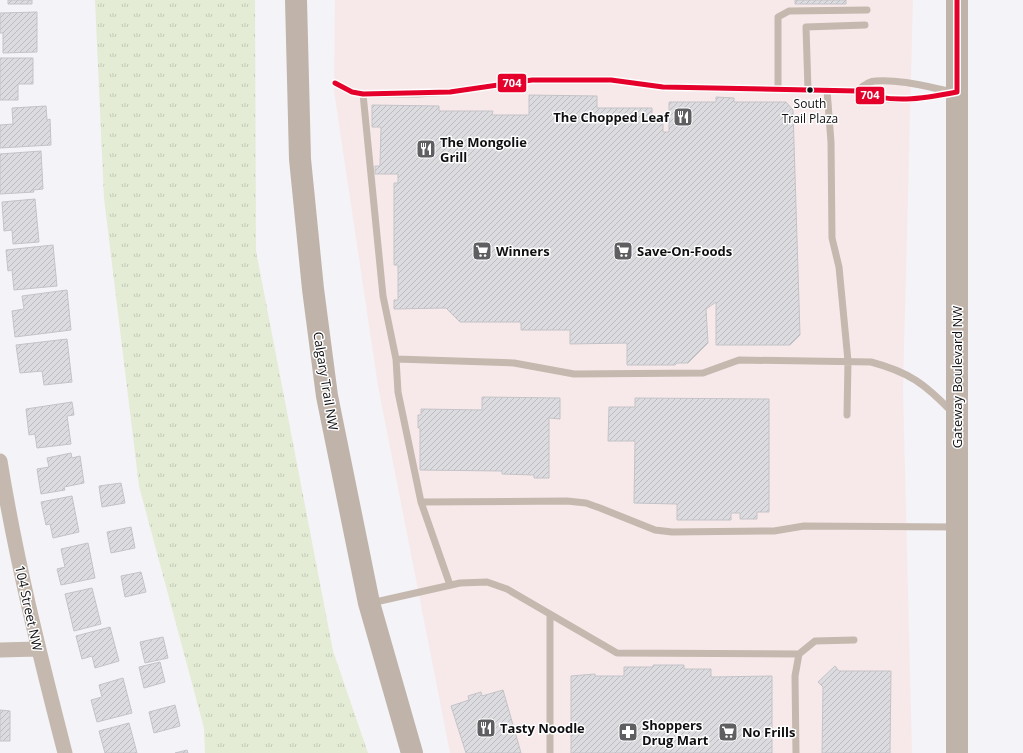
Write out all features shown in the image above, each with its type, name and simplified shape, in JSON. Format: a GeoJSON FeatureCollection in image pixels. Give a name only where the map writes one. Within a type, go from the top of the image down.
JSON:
{"type":"FeatureCollection","features":[{"type":"Feature","properties":{"kind":"highway","name":"Calgary Trail NW"},"geometry":{"type":"LineString","coordinates":[[296,0],[300,160],[313,289],[327,396],[369,603],[412,753]]}},
{"type":"Feature","properties":{"kind":"highway","name":"Gateway Boulevard NW"},"geometry":{"type":"LineString","coordinates":[[957,0],[957,753]]}},
{"type":"Feature","properties":{"kind":"street","name":"104 Street NW"},"geometry":{"type":"LineString","coordinates":[[0,461],[10,518],[38,649],[65,753]]}},
{"type":"Feature","properties":{"kind":"street"},"geometry":{"type":"LineString","coordinates":[[0,650],[38,649]]}},
{"type":"Feature","properties":{"kind":"lane"},"geometry":{"type":"LineString","coordinates":[[778,89],[778,17],[789,11],[867,10]]}},
{"type":"Feature","properties":{"kind":"lane"},"geometry":{"type":"LineString","coordinates":[[808,90],[806,26],[865,25]]}},
{"type":"Feature","properties":{"kind":"lane"},"geometry":{"type":"LineString","coordinates":[[335,83],[352,92],[363,94],[418,94],[450,92],[532,80],[611,80],[663,87],[857,91],[870,97],[887,100],[915,100],[957,92]]}},
{"type":"Feature","properties":{"kind":"lane"},"geometry":{"type":"LineString","coordinates":[[857,91],[867,83],[875,81],[903,83],[957,92]]}},
{"type":"Feature","properties":{"kind":"lane"},"geometry":{"type":"LineString","coordinates":[[827,90],[832,142],[832,238],[839,267],[848,361],[847,415]]}},
{"type":"Feature","properties":{"kind":"lane"},"geometry":{"type":"LineString","coordinates":[[363,94],[383,296],[396,359],[398,392],[421,502],[450,585]]}},
{"type":"Feature","properties":{"kind":"lane"},"geometry":{"type":"LineString","coordinates":[[396,359],[514,363],[574,374],[703,373],[739,360],[871,362],[886,366],[914,378],[928,388],[957,416]]}},
{"type":"Feature","properties":{"kind":"lane"},"geometry":{"type":"LineString","coordinates":[[421,502],[566,501],[586,503],[655,530],[672,532],[774,531],[804,526],[957,527]]}},
{"type":"Feature","properties":{"kind":"lane"},"geometry":{"type":"LineString","coordinates":[[369,603],[450,585],[470,582],[487,582],[500,585],[617,653],[800,654]]}},
{"type":"Feature","properties":{"kind":"lane"},"geometry":{"type":"LineString","coordinates":[[550,614],[550,753]]}},
{"type":"Feature","properties":{"kind":"lane"},"geometry":{"type":"LineString","coordinates":[[796,753],[795,676],[800,654],[815,640],[854,640]]}},
{"type":"Feature","properties":{"kind":"shaded area"},"geometry":{"type":"Polygon","coordinates":[[[335,0],[913,0],[903,390],[912,753],[450,753],[378,386],[334,91],[335,0]]]}},
{"type":"Feature","properties":{"kind":"green space"},"geometry":{"type":"Polygon","coordinates":[[[95,0],[255,0],[256,251],[333,651],[368,753],[205,753],[204,728],[139,486],[104,198],[95,0]]]}},
{"type":"Feature","properties":{"kind":"building"},"geometry":{"type":"Polygon","coordinates":[[[8,0],[32,0],[32,4],[8,4],[8,0]]]}},
{"type":"Feature","properties":{"kind":"building"},"geometry":{"type":"Polygon","coordinates":[[[795,0],[846,0],[846,4],[795,4],[795,0]]]}},
{"type":"Feature","properties":{"kind":"building"},"geometry":{"type":"Polygon","coordinates":[[[37,12],[37,52],[3,53],[3,33],[0,33],[0,13],[37,12]]]}},
{"type":"Feature","properties":{"kind":"building"},"geometry":{"type":"Polygon","coordinates":[[[0,58],[33,58],[33,84],[18,84],[18,100],[0,100],[0,58]]]}},
{"type":"Feature","properties":{"kind":"building"},"geometry":{"type":"Polygon","coordinates":[[[529,95],[597,96],[597,108],[652,108],[652,120],[663,120],[663,132],[669,132],[669,102],[716,102],[716,97],[734,98],[734,102],[786,102],[793,110],[800,335],[790,345],[716,345],[716,302],[706,309],[708,343],[688,363],[677,363],[675,365],[627,365],[627,343],[570,344],[570,330],[521,330],[521,322],[460,322],[446,308],[394,309],[394,300],[398,300],[398,265],[394,265],[394,183],[398,183],[398,174],[375,174],[375,166],[380,166],[381,127],[372,127],[372,105],[439,106],[439,111],[493,111],[492,115],[529,115],[529,95]]]}},
{"type":"Feature","properties":{"kind":"building"},"geometry":{"type":"Polygon","coordinates":[[[46,106],[47,120],[50,119],[51,145],[0,148],[0,125],[13,124],[12,108],[46,106]]]}},
{"type":"Feature","properties":{"kind":"building"},"geometry":{"type":"Polygon","coordinates":[[[41,151],[43,189],[33,190],[34,192],[0,194],[0,154],[41,151]]]}},
{"type":"Feature","properties":{"kind":"building"},"geometry":{"type":"Polygon","coordinates":[[[35,199],[39,242],[13,244],[12,230],[4,231],[2,202],[35,199]]]}},
{"type":"Feature","properties":{"kind":"building"},"geometry":{"type":"Polygon","coordinates":[[[53,245],[57,286],[14,290],[12,270],[8,271],[6,250],[53,245]]]}},
{"type":"Feature","properties":{"kind":"building"},"geometry":{"type":"Polygon","coordinates":[[[67,290],[71,330],[15,337],[12,311],[24,309],[22,296],[67,290]]]}},
{"type":"Feature","properties":{"kind":"building"},"geometry":{"type":"Polygon","coordinates":[[[67,339],[72,382],[44,385],[42,371],[20,373],[16,345],[67,339]]]}},
{"type":"Feature","properties":{"kind":"building"},"geometry":{"type":"Polygon","coordinates":[[[482,397],[560,398],[560,419],[549,418],[549,478],[534,478],[534,475],[502,474],[502,471],[420,470],[420,428],[418,428],[418,415],[421,415],[421,409],[482,410],[482,397]]]}},
{"type":"Feature","properties":{"kind":"building"},"geometry":{"type":"Polygon","coordinates":[[[635,398],[769,399],[769,512],[757,512],[757,519],[740,519],[740,513],[731,513],[731,520],[677,520],[677,504],[634,503],[635,441],[608,441],[609,407],[635,407],[635,398]]]}},
{"type":"Feature","properties":{"kind":"building"},"geometry":{"type":"Polygon","coordinates":[[[72,402],[74,415],[67,416],[71,444],[37,448],[35,434],[29,435],[26,409],[72,402]]]}},
{"type":"Feature","properties":{"kind":"building"},"geometry":{"type":"Polygon","coordinates":[[[71,453],[72,458],[80,456],[84,483],[64,487],[65,490],[41,494],[37,469],[49,467],[47,458],[71,453]]]}},
{"type":"Feature","properties":{"kind":"building"},"geometry":{"type":"Polygon","coordinates":[[[121,483],[125,503],[102,507],[99,486],[121,483]]]}},
{"type":"Feature","properties":{"kind":"building"},"geometry":{"type":"Polygon","coordinates":[[[72,496],[79,532],[53,538],[50,524],[46,525],[41,502],[72,496]]]}},
{"type":"Feature","properties":{"kind":"building"},"geometry":{"type":"Polygon","coordinates":[[[131,527],[135,548],[111,553],[107,532],[131,527]]]}},
{"type":"Feature","properties":{"kind":"building"},"geometry":{"type":"Polygon","coordinates":[[[88,543],[95,578],[61,585],[57,569],[65,567],[61,549],[88,543]]]}},
{"type":"Feature","properties":{"kind":"building"},"geometry":{"type":"Polygon","coordinates":[[[141,572],[146,592],[125,597],[121,576],[141,572]]]}},
{"type":"Feature","properties":{"kind":"building"},"geometry":{"type":"Polygon","coordinates":[[[92,588],[101,624],[74,631],[65,594],[92,588]]]}},
{"type":"Feature","properties":{"kind":"building"},"geometry":{"type":"Polygon","coordinates":[[[110,627],[119,661],[95,668],[92,656],[82,659],[76,636],[110,627]]]}},
{"type":"Feature","properties":{"kind":"building"},"geometry":{"type":"Polygon","coordinates":[[[163,637],[168,658],[145,663],[140,642],[163,637]]]}},
{"type":"Feature","properties":{"kind":"building"},"geometry":{"type":"Polygon","coordinates":[[[160,662],[165,682],[144,688],[139,667],[160,662]]]}},
{"type":"Feature","properties":{"kind":"building"},"geometry":{"type":"Polygon","coordinates":[[[653,665],[684,665],[684,669],[711,669],[711,677],[772,676],[772,753],[571,753],[571,676],[595,674],[595,676],[624,676],[624,667],[653,667],[653,665]]]}},
{"type":"Feature","properties":{"kind":"building"},"geometry":{"type":"Polygon","coordinates":[[[835,666],[839,671],[891,671],[890,753],[822,753],[823,687],[818,682],[835,666]]]}},
{"type":"Feature","properties":{"kind":"building"},"geometry":{"type":"Polygon","coordinates":[[[123,678],[132,713],[97,722],[91,700],[102,697],[99,685],[123,678]]]}},
{"type":"Feature","properties":{"kind":"building","name":"Tasty Noodle"},"geometry":{"type":"Polygon","coordinates":[[[503,690],[521,753],[466,753],[451,706],[469,700],[468,696],[481,692],[482,696],[503,690]]]}},
{"type":"Feature","properties":{"kind":"building"},"geometry":{"type":"Polygon","coordinates":[[[175,705],[180,726],[154,733],[149,712],[175,705]]]}},
{"type":"Feature","properties":{"kind":"building"},"geometry":{"type":"Polygon","coordinates":[[[0,710],[10,711],[10,741],[0,741],[0,710]]]}},
{"type":"Feature","properties":{"kind":"building"},"geometry":{"type":"Polygon","coordinates":[[[129,723],[137,753],[105,753],[99,731],[129,723]]]}},
{"type":"Feature","properties":{"kind":"building"},"geometry":{"type":"Polygon","coordinates":[[[187,750],[188,753],[175,753],[187,750]]]}},
{"type":"Feature","properties":{"kind":"transit line","name":"704"},"geometry":{"type":"LineString","coordinates":[[335,83],[352,92],[363,94],[450,92],[532,80],[611,80],[663,87],[857,91],[882,98],[894,99],[931,97],[957,92],[957,0]]}},
{"type":"Feature","properties":{"kind":"place","name":"South Trail Plaza"},"geometry":{"type":"Point","coordinates":[810,90]}},
{"type":"Feature","properties":{"kind":"place","name":"The Chopped Leaf"},"geometry":{"type":"Point","coordinates":[683,117]}},
{"type":"Feature","properties":{"kind":"place","name":"The Mongolie Grill"},"geometry":{"type":"Point","coordinates":[426,149]}},
{"type":"Feature","properties":{"kind":"place","name":"Winners"},"geometry":{"type":"Point","coordinates":[482,251]}},
{"type":"Feature","properties":{"kind":"place","name":"Save-On-Foods"},"geometry":{"type":"Point","coordinates":[623,251]}},
{"type":"Feature","properties":{"kind":"place","name":"Tasty Noodle"},"geometry":{"type":"Point","coordinates":[486,728]}},
{"type":"Feature","properties":{"kind":"place","name":"Shoppers Drug Mart"},"geometry":{"type":"Point","coordinates":[628,732]}},
{"type":"Feature","properties":{"kind":"place","name":"No Frills"},"geometry":{"type":"Point","coordinates":[728,732]}}]}
